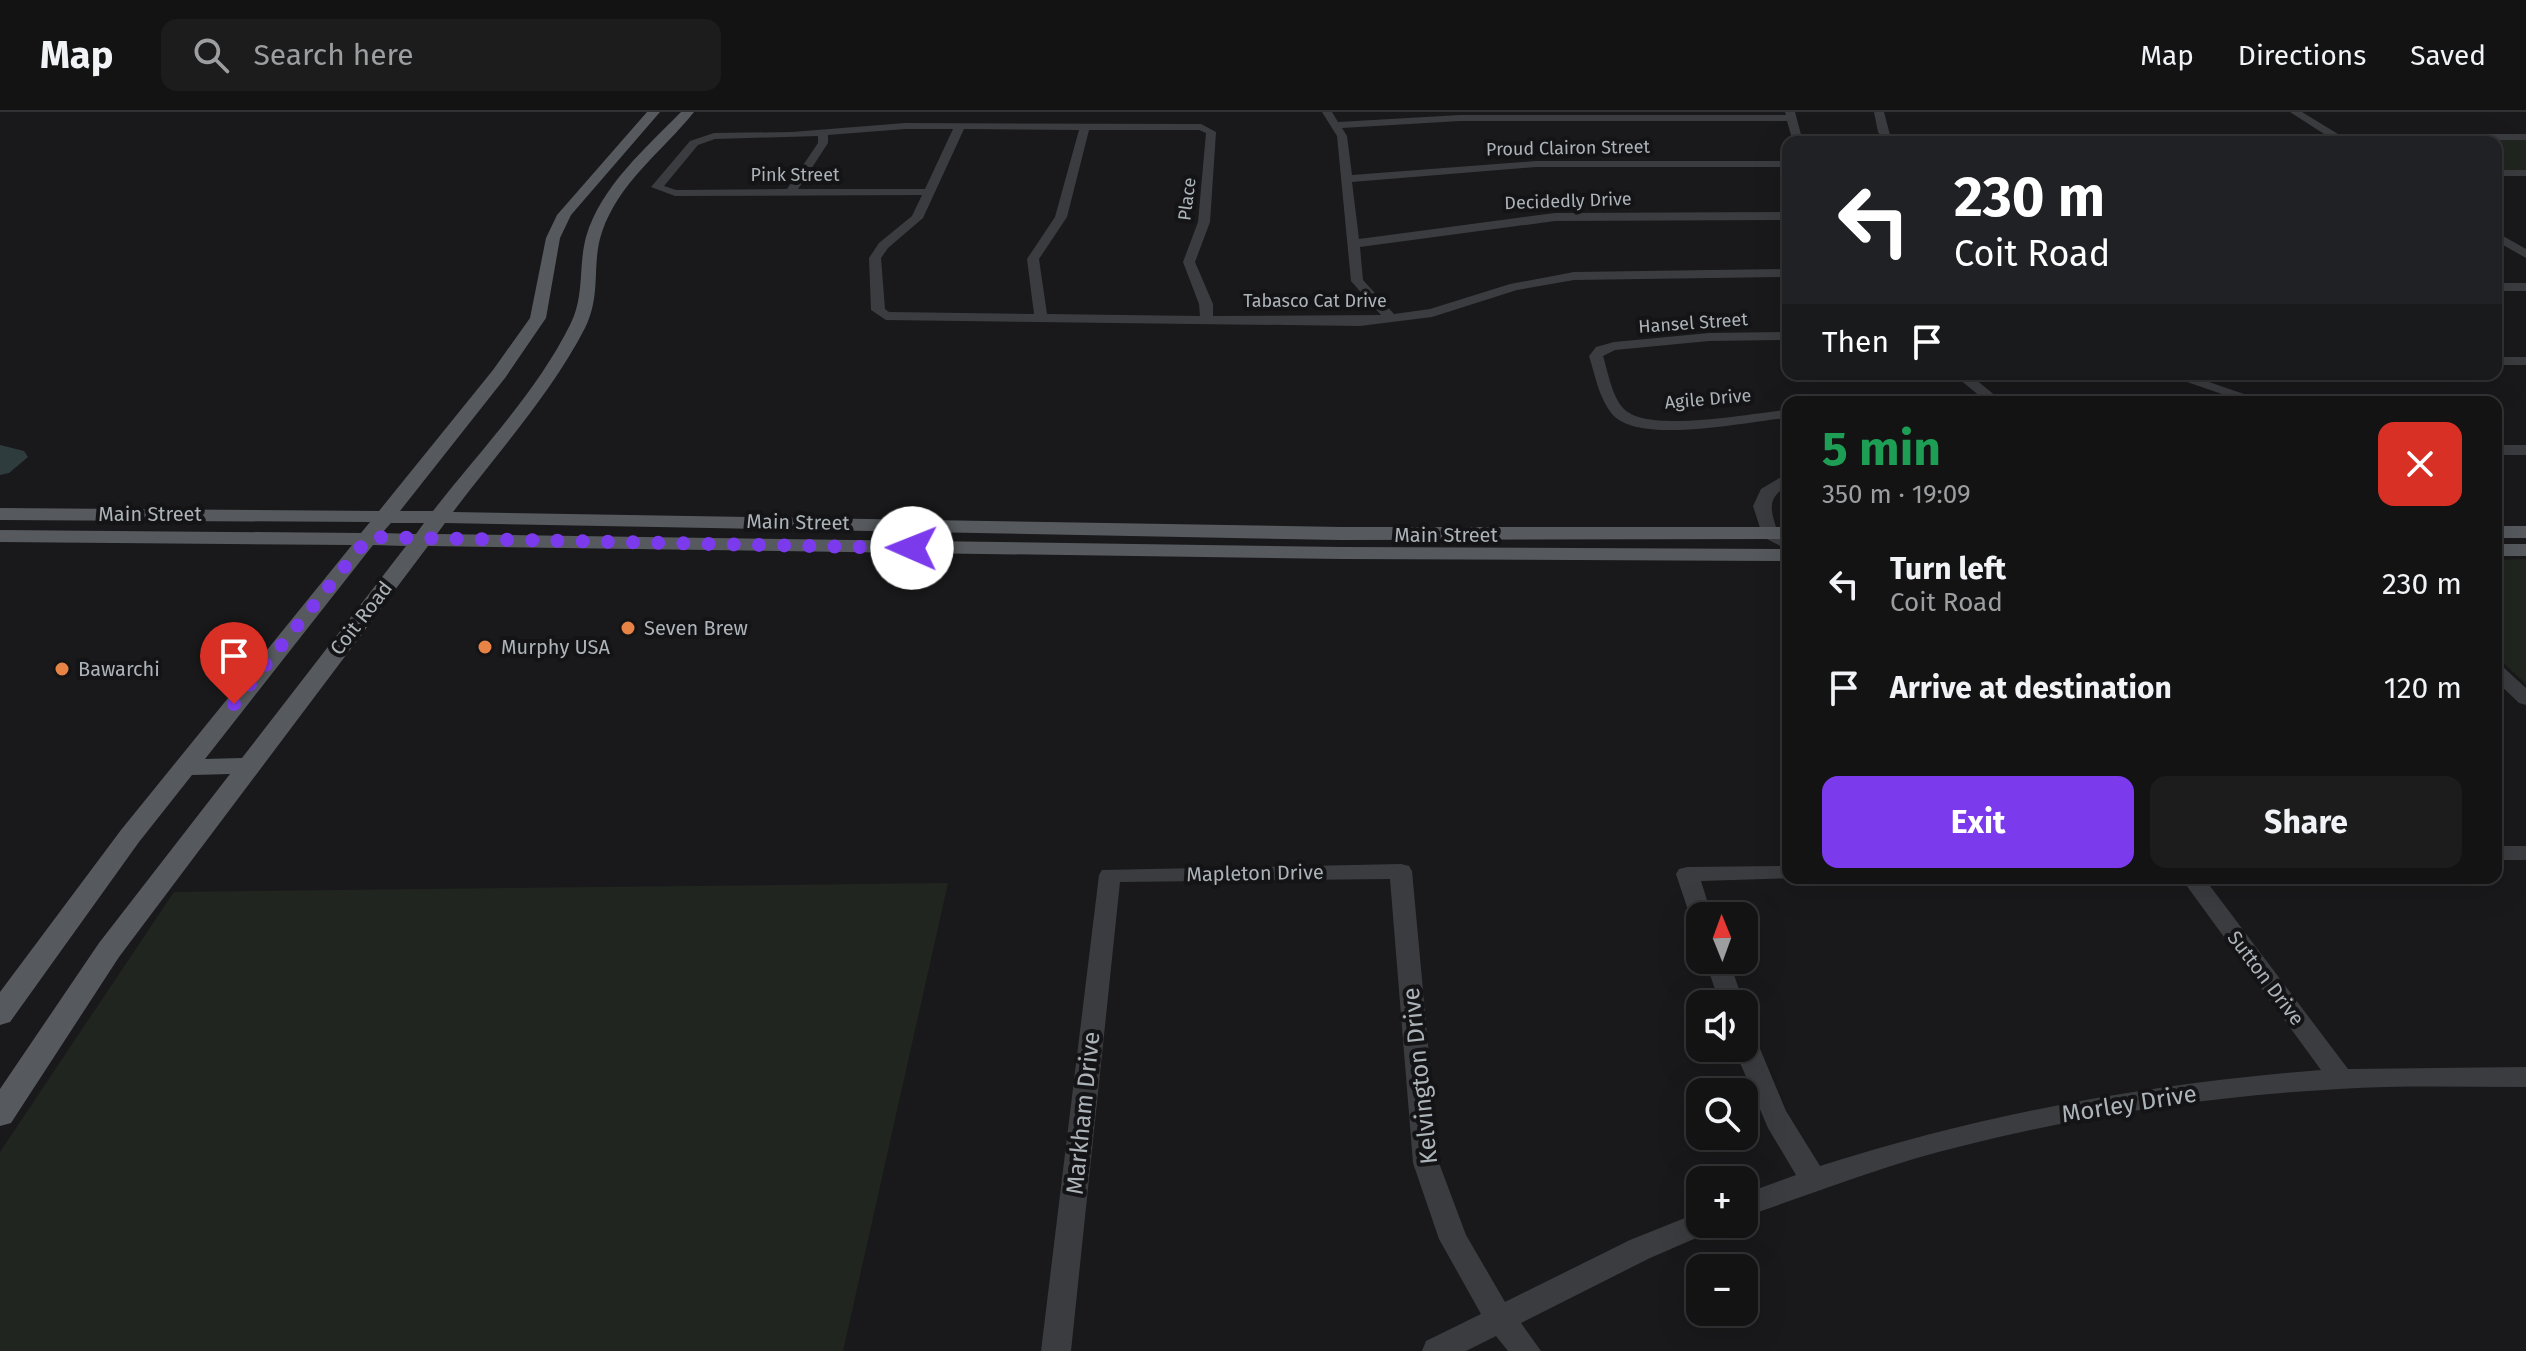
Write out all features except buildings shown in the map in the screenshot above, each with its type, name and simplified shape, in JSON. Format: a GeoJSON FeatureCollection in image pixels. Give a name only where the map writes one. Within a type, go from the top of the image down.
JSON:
{"type":"FeatureCollection","features":[{"type":"Feature","properties":{"kind":"main road"},"geometry":{"type":"LineString","coordinates":[[0,1014],[185,767],[499,374],[538,318],[553,238],[564,215],[580,193],[654,112]]}},
{"type":"Feature","properties":{"kind":"main road","name":"Coit Road"},"geometry":{"type":"LineString","coordinates":[[0,1114],[109,950],[548,374],[585,315],[591,283],[590,256],[602,214],[618,189],[688,112]]}},
{"type":"Feature","properties":{"kind":"main road","name":"Main Street"},"geometry":{"type":"LineString","coordinates":[[0,514],[388,514],[888,524],[1324,545],[1782,555]]}},
{"type":"Feature","properties":{"kind":"main road"},"geometry":{"type":"LineString","coordinates":[[880,547],[888,524]]}},
{"type":"Feature","properties":{"kind":"main road"},"geometry":{"type":"LineString","coordinates":[[2502,532],[2526,532]]}},
{"type":"Feature","properties":{"kind":"main road","name":"Main Street"},"geometry":{"type":"LineString","coordinates":[[0,536],[425,537],[880,547],[1324,545],[1779,533]]}},
{"type":"Feature","properties":{"kind":"main road"},"geometry":{"type":"LineString","coordinates":[[2502,550],[2526,550]]}},
{"type":"Feature","properties":{"kind":"main road"},"geometry":{"type":"LineString","coordinates":[[185,767],[247,766]]}},
{"type":"Feature","properties":{"kind":"street"},"geometry":{"type":"LineString","coordinates":[[790,193],[823,143],[823,133],[884,127],[1142,126],[1144,112]]}},
{"type":"Feature","properties":{"kind":"street"},"geometry":{"type":"LineString","coordinates":[[1327,112],[1342,136],[1358,284],[1391,319]]}},
{"type":"Feature","properties":{"kind":"street"},"geometry":{"type":"LineString","coordinates":[[1879,112],[1887,136]]}},
{"type":"Feature","properties":{"kind":"street"},"geometry":{"type":"LineString","coordinates":[[2295,112],[2334,136]]}},
{"type":"Feature","properties":{"kind":"street"},"geometry":{"type":"LineString","coordinates":[[1337,125],[1471,118],[1791,115],[1796,136]]}},
{"type":"Feature","properties":{"kind":"street"},"geometry":{"type":"LineString","coordinates":[[929,192],[960,126]]}},
{"type":"Feature","properties":{"kind":"street"},"geometry":{"type":"LineString","coordinates":[[1041,318],[1033,259],[1061,217],[1085,126]]}},
{"type":"Feature","properties":{"kind":"street","name":"Place"},"geometry":{"type":"LineString","coordinates":[[1142,126],[1204,128],[1211,132],[1205,215],[1189,262],[1206,304],[1207,319]]}},
{"type":"Feature","properties":{"kind":"street","name":"Pink Street"},"geometry":{"type":"LineString","coordinates":[[823,133],[705,138],[694,143],[658,185],[660,190],[929,192]]}},
{"type":"Feature","properties":{"kind":"street"},"geometry":{"type":"LineString","coordinates":[[2502,137],[2526,137]]}},
{"type":"Feature","properties":{"kind":"street","name":"Proud Clairon Street"},"geometry":{"type":"LineString","coordinates":[[1349,179],[1536,164],[1782,164]]}},
{"type":"Feature","properties":{"kind":"street"},"geometry":{"type":"LineString","coordinates":[[2502,173],[2526,173]]}},
{"type":"Feature","properties":{"kind":"street","name":"Tabasco Cat Drive"},"geometry":{"type":"LineString","coordinates":[[929,192],[915,220],[887,243],[875,258],[878,310],[885,316],[1328,322],[1391,319],[1449,309],[1515,287],[1565,277],[1626,273],[1782,273]]}},
{"type":"Feature","properties":{"kind":"street","name":"Decidedly Drive"},"geometry":{"type":"LineString","coordinates":[[1352,244],[1398,240],[1471,226],[1538,218],[1782,216]]}},
{"type":"Feature","properties":{"kind":"street"},"geometry":{"type":"LineString","coordinates":[[2502,240],[2526,254]]}},
{"type":"Feature","properties":{"kind":"street"},"geometry":{"type":"LineString","coordinates":[[2502,287],[2526,287]]}},
{"type":"Feature","properties":{"kind":"street","name":"Hansel Street"},"geometry":{"type":"LineString","coordinates":[[1631,420],[1617,411],[1596,358],[1601,350],[1697,338],[1782,336]]}},
{"type":"Feature","properties":{"kind":"street"},"geometry":{"type":"LineString","coordinates":[[2502,361],[2526,361]]}},
{"type":"Feature","properties":{"kind":"street"},"geometry":{"type":"LineString","coordinates":[[1968,380],[1988,396]]}},
{"type":"Feature","properties":{"kind":"street"},"geometry":{"type":"LineString","coordinates":[[2193,380],[2242,396]]}},
{"type":"Feature","properties":{"kind":"street","name":"Agile Drive"},"geometry":{"type":"LineString","coordinates":[[1631,420],[1672,424],[1782,415]]}},
{"type":"Feature","properties":{"kind":"street"},"geometry":{"type":"LineString","coordinates":[[2502,450],[2526,450]]}},
{"type":"Feature","properties":{"kind":"street"},"geometry":{"type":"LineString","coordinates":[[1779,533],[1762,516],[1762,501],[1772,488],[1782,482]]}},
{"type":"Feature","properties":{"kind":"street"},"geometry":{"type":"LineString","coordinates":[[2502,677],[2526,699]]}},
{"type":"Feature","properties":{"kind":"street"},"geometry":{"type":"LineString","coordinates":[[2502,853],[2526,853]]}},
{"type":"Feature","properties":{"kind":"street","name":"Mapleton Drive"},"geometry":{"type":"LineString","coordinates":[[1110,875],[1401,871]]}},
{"type":"Feature","properties":{"kind":"street","name":"Kelvington Drive"},"geometry":{"type":"LineString","coordinates":[[1401,871],[1426,1163],[1453,1239],[1499,1318],[1526,1351]]}},
{"type":"Feature","properties":{"kind":"street"},"geometry":{"type":"LineString","coordinates":[[1696,902],[1687,874],[1782,873]]}},
{"type":"Feature","properties":{"kind":"street","name":"Markham Drive"},"geometry":{"type":"LineString","coordinates":[[1056,1351],[1110,875]]}},
{"type":"Feature","properties":{"kind":"street","name":"Sutton Drive"},"geometry":{"type":"LineString","coordinates":[[2196,884],[2341,1079]]}},
{"type":"Feature","properties":{"kind":"street"},"geometry":{"type":"LineString","coordinates":[[1752,1062],[1768,1108],[1787,1144],[1813,1178]]}},
{"type":"Feature","properties":{"kind":"street","name":"Morley Drive"},"geometry":{"type":"LineString","coordinates":[[1758,1200],[1813,1178],[1991,1128],[2077,1111],[2252,1086],[2341,1079],[2526,1077]]}},
{"type":"Feature","properties":{"kind":"street"},"geometry":{"type":"LineString","coordinates":[[1437,1351],[1640,1249],[1686,1230]]}},
{"type":"Feature","properties":{"kind":"shaded area"},"geometry":{"type":"Polygon","coordinates":[[[2502,138],[2526,138],[2526,170],[2502,170],[2502,138]]]}},
{"type":"Feature","properties":{"kind":"shaded area"},"geometry":{"type":"Polygon","coordinates":[[[2526,559],[2526,684],[2502,662],[2502,560],[2526,559]]]}},
{"type":"Feature","properties":{"kind":"shaded area"},"geometry":{"type":"Polygon","coordinates":[[[948,883],[843,1351],[0,1351],[0,1152],[174,892],[948,883]]]}},
{"type":"Feature","properties":{"kind":"waterway"},"geometry":{"type":"LineString","coordinates":[[0,453],[15,457],[0,467]]}},
{"type":"Feature","properties":{"kind":"place","name":"Seven Brew"},"geometry":{"type":"Point","coordinates":[628,628]}},
{"type":"Feature","properties":{"kind":"place","name":"Murphy USA"},"geometry":{"type":"Point","coordinates":[485,647]}},
{"type":"Feature","properties":{"kind":"place","name":"Bawarchi"},"geometry":{"type":"Point","coordinates":[62,669]}},
{"type":"Feature","properties":{"kind":"route"},"geometry":{"type":"LineString","coordinates":[[234,704],[369,537],[912,548]]}}]}
